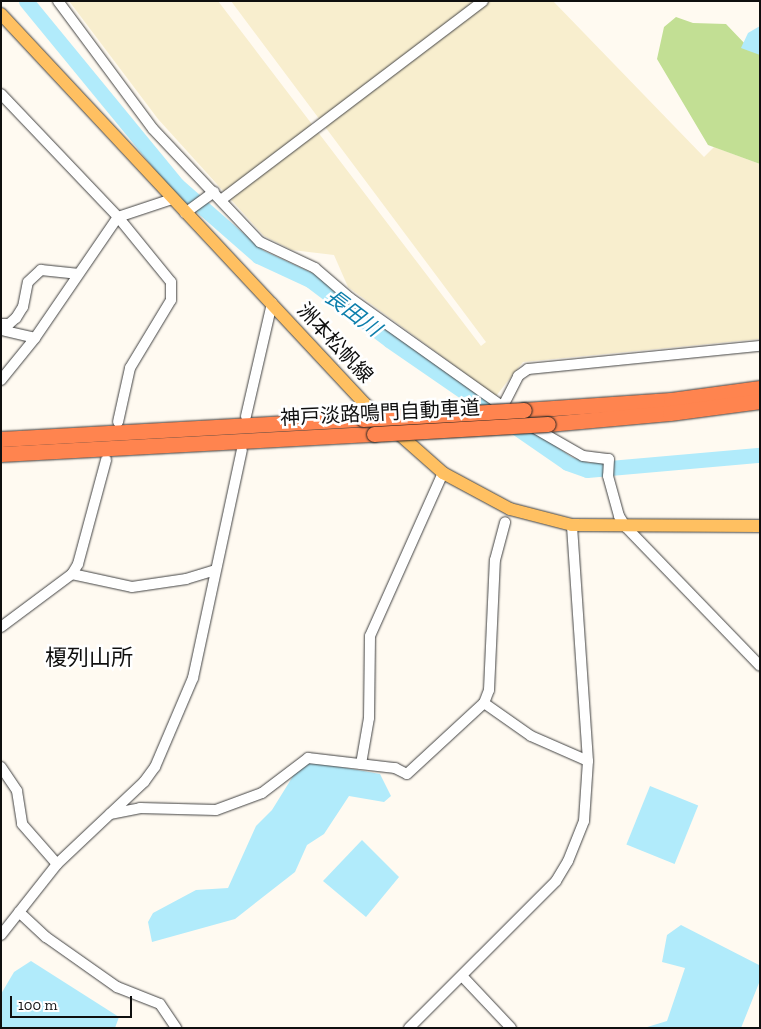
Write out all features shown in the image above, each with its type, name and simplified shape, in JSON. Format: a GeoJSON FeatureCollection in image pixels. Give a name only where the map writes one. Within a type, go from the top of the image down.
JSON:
{"type":"FeatureCollection","features":[{"type":"Feature","properties":{"kind":"highway","name":"神戸淡路鳴門自動車道"},"geometry":{"type":"LineString","coordinates":[[1,439],[524,410],[670,400],[760,388]]}},
{"type":"Feature","properties":{"kind":"highway","name":"神戸淡路鳴門自動車道"},"geometry":{"type":"LineString","coordinates":[[1,454],[548,424],[760,402]]}},
{"type":"Feature","properties":{"kind":"main road","name":"洲本松帆線"},"geometry":{"type":"LineString","coordinates":[[1,14],[364,403],[443,473],[510,509],[572,525],[760,526]]}},
{"type":"Feature","properties":{"kind":"street"},"geometry":{"type":"LineString","coordinates":[[58,1],[153,129],[260,242],[315,268],[350,298],[552,441],[575,453],[610,459],[608,476],[618,516],[760,666]]}},
{"type":"Feature","properties":{"kind":"street"},"geometry":{"type":"LineString","coordinates":[[221,200],[483,1]]}},
{"type":"Feature","properties":{"kind":"street"},"geometry":{"type":"LineString","coordinates":[[1,94],[118,217],[171,282],[171,300],[130,368],[118,422]]}},
{"type":"Feature","properties":{"kind":"street"},"geometry":{"type":"LineString","coordinates":[[185,213],[214,192]]}},
{"type":"Feature","properties":{"kind":"street"},"geometry":{"type":"LineString","coordinates":[[1,380],[35,338],[77,274],[118,217],[172,199]]}},
{"type":"Feature","properties":{"kind":"street"},"geometry":{"type":"LineString","coordinates":[[1,324],[9,324],[16,318],[23,307],[28,282],[42,270],[77,274]]}},
{"type":"Feature","properties":{"kind":"street"},"geometry":{"type":"LineString","coordinates":[[246,416],[272,303]]}},
{"type":"Feature","properties":{"kind":"street"},"geometry":{"type":"LineString","coordinates":[[1,330],[35,338]]}},
{"type":"Feature","properties":{"kind":"street"},"geometry":{"type":"LineString","coordinates":[[503,406],[518,376],[528,370],[760,346]]}},
{"type":"Feature","properties":{"kind":"street"},"geometry":{"type":"LineString","coordinates":[[1,935],[57,864],[144,782],[166,742],[193,678],[242,450]]}},
{"type":"Feature","properties":{"kind":"street"},"geometry":{"type":"LineString","coordinates":[[1,628],[72,574],[78,564],[106,460]]}},
{"type":"Feature","properties":{"kind":"street"},"geometry":{"type":"LineString","coordinates":[[361,764],[369,718],[370,636],[443,473]]}},
{"type":"Feature","properties":{"kind":"street"},"geometry":{"type":"LineString","coordinates":[[110,814],[140,808],[216,810],[262,793],[303,760],[395,768],[408,774],[484,703],[489,690],[492,668],[495,560],[505,522]]}},
{"type":"Feature","properties":{"kind":"street"},"geometry":{"type":"LineString","coordinates":[[409,1028],[463,977],[556,881],[568,861],[584,821],[588,761],[572,525]]}},
{"type":"Feature","properties":{"kind":"street"},"geometry":{"type":"LineString","coordinates":[[72,574],[132,588],[186,579],[215,570]]}},
{"type":"Feature","properties":{"kind":"street"},"geometry":{"type":"LineString","coordinates":[[484,703],[531,736],[588,761]]}},
{"type":"Feature","properties":{"kind":"street"},"geometry":{"type":"LineString","coordinates":[[1,768],[17,791],[22,824],[57,864]]}},
{"type":"Feature","properties":{"kind":"street"},"geometry":{"type":"LineString","coordinates":[[19,912],[46,937],[117,987],[160,1004],[176,1028]]}},
{"type":"Feature","properties":{"kind":"street"},"geometry":{"type":"LineString","coordinates":[[463,977],[511,1028]]}},
{"type":"Feature","properties":{"kind":"shaded area"},"geometry":{"type":"Polygon","coordinates":[[[69,1],[218,1],[481,346],[486,342],[231,1],[553,1],[704,157],[714,147],[760,164],[760,339],[523,362],[496,396],[348,287],[334,255],[292,250],[264,236],[158,119],[69,1]]]}},
{"type":"Feature","properties":{"kind":"green space"},"geometry":{"type":"Polygon","coordinates":[[[676,17],[693,23],[726,24],[747,46],[760,50],[760,164],[708,145],[657,59],[664,27],[676,17]]]}},
{"type":"Feature","properties":{"kind":"water"},"geometry":{"type":"Polygon","coordinates":[[[760,26],[760,55],[741,48],[748,33],[760,26]]]}},
{"type":"Feature","properties":{"kind":"water"},"geometry":{"type":"Polygon","coordinates":[[[303,760],[380,774],[391,796],[384,802],[349,796],[324,834],[307,845],[295,872],[235,919],[152,942],[148,922],[153,913],[196,890],[228,888],[256,826],[272,810],[303,760]]]}},
{"type":"Feature","properties":{"kind":"water"},"geometry":{"type":"Polygon","coordinates":[[[650,786],[698,805],[675,864],[626,844],[650,786]]]}},
{"type":"Feature","properties":{"kind":"water"},"geometry":{"type":"Polygon","coordinates":[[[362,840],[399,877],[366,917],[323,881],[362,840]]]}},
{"type":"Feature","properties":{"kind":"water"},"geometry":{"type":"Polygon","coordinates":[[[681,925],[759,965],[759,983],[741,1028],[644,1028],[667,1021],[685,968],[662,962],[667,935],[681,925]]]}},
{"type":"Feature","properties":{"kind":"water"},"geometry":{"type":"Polygon","coordinates":[[[31,961],[119,1017],[115,1028],[1,1028],[1,994],[14,972],[31,961]]]}},
{"type":"Feature","properties":{"kind":"waterway","name":"長田川"},"geometry":{"type":"LineString","coordinates":[[26,1],[177,185],[258,256],[310,280],[389,340],[567,463],[587,470],[760,455]]}},
{"type":"Feature","properties":{"kind":"district","name":"榎列山所"},"geometry":{"type":"Point","coordinates":[89,658]}}]}
